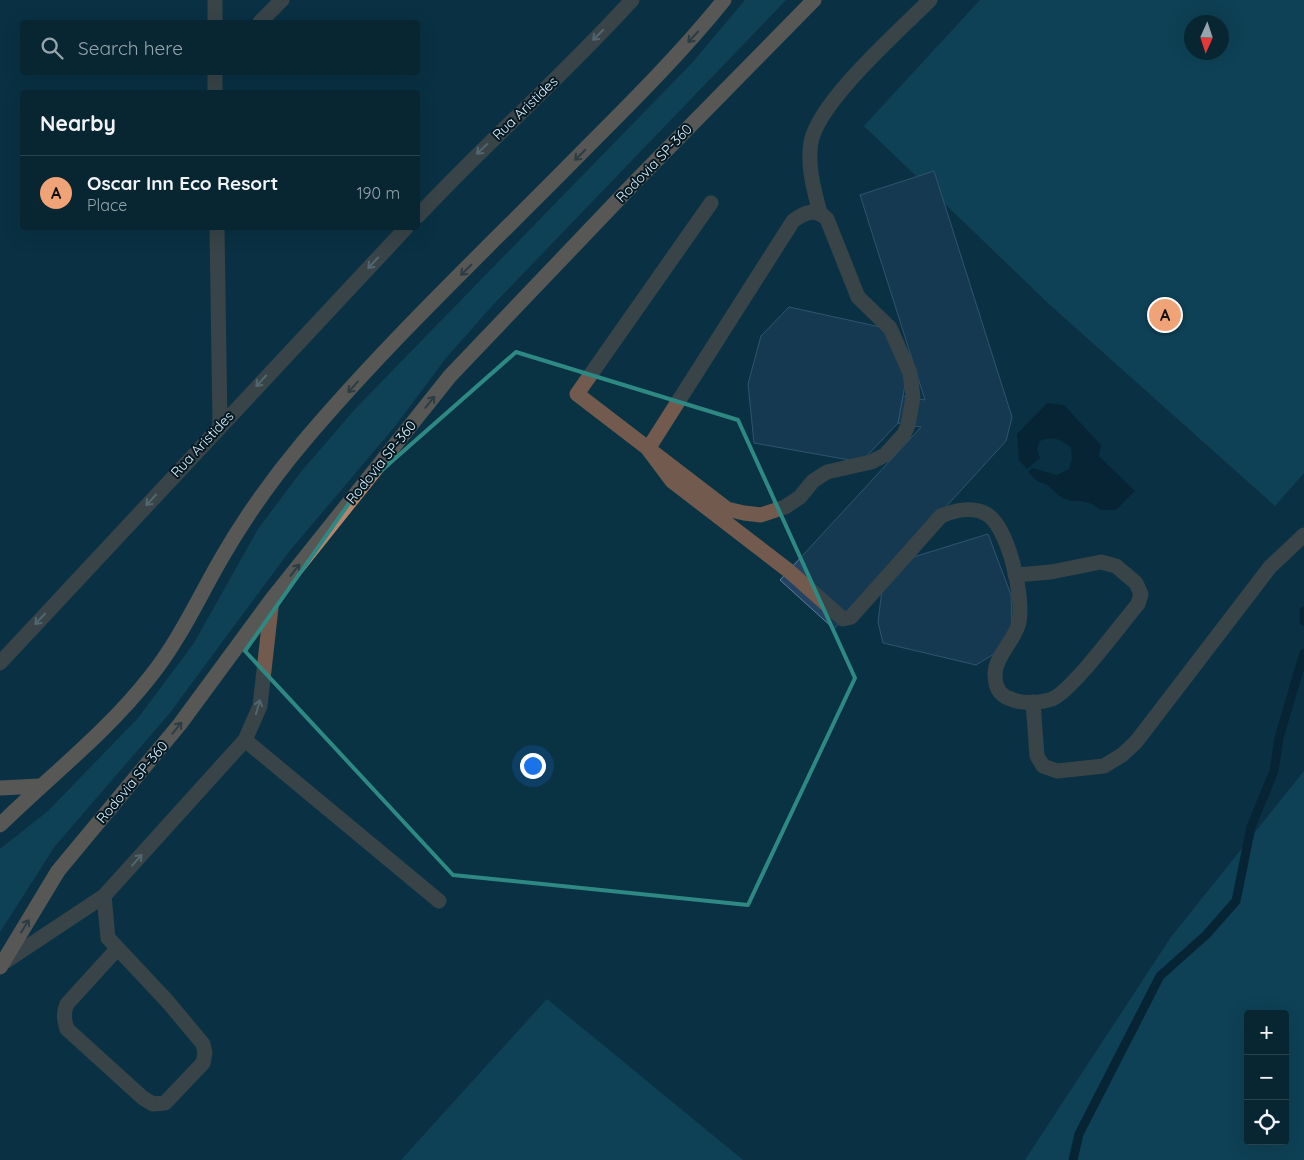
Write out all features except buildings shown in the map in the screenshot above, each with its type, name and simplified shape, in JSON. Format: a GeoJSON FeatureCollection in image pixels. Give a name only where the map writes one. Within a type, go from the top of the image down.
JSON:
{"type":"FeatureCollection","features":[{"type":"Feature","properties":{"kind":"main road"},"geometry":{"type":"LineString","coordinates":[[0,825],[108,725],[150,677],[184,628],[222,557],[258,499],[304,442],[380,357],[639,95],[701,28],[724,0]]}},
{"type":"Feature","properties":{"kind":"main road","name":"Rodovia SP-360"},"geometry":{"type":"LineString","coordinates":[[2,965],[58,871],[180,724],[272,599],[450,376],[637,180],[814,0]]}},
{"type":"Feature","properties":{"kind":"main road"},"geometry":{"type":"LineString","coordinates":[[0,788],[40,786]]}},
{"type":"Feature","properties":{"kind":"street"},"geometry":{"type":"LineString","coordinates":[[215,0],[215,20]]}},
{"type":"Feature","properties":{"kind":"street"},"geometry":{"type":"LineString","coordinates":[[262,20],[282,0]]}},
{"type":"Feature","properties":{"kind":"street","name":"Rua Aristides"},"geometry":{"type":"LineString","coordinates":[[420,214],[632,0]]}},
{"type":"Feature","properties":{"kind":"street"},"geometry":{"type":"LineString","coordinates":[[820,213],[810,160],[811,141],[817,123],[831,102],[850,81],[930,0]]}},
{"type":"Feature","properties":{"kind":"street"},"geometry":{"type":"LineString","coordinates":[[215,75],[215,90]]}},
{"type":"Feature","properties":{"kind":"street"},"geometry":{"type":"LineString","coordinates":[[648,450],[793,222],[806,212],[820,213],[828,219],[858,298],[890,328],[910,373],[913,397],[908,425],[904,434],[885,455],[871,462],[827,472],[813,481],[800,497],[785,507],[761,515],[727,509],[648,450],[577,394],[711,202]]}},
{"type":"Feature","properties":{"kind":"street"},"geometry":{"type":"LineString","coordinates":[[217,230],[220,425]]}},
{"type":"Feature","properties":{"kind":"street","name":"Rua Aristides"},"geometry":{"type":"LineString","coordinates":[[0,663],[220,425],[404,230]]}},
{"type":"Feature","properties":{"kind":"street"},"geometry":{"type":"LineString","coordinates":[[648,450],[672,481],[789,570],[843,619],[851,617],[941,516],[953,511],[974,510],[987,514],[994,520],[1004,538],[1015,575],[1019,588],[1019,623],[995,671],[996,686],[1002,696],[1015,701],[1033,702],[1052,699],[1069,686],[1138,604],[1140,594],[1136,583],[1116,566],[1101,562],[1051,572],[1015,575]]}},
{"type":"Feature","properties":{"kind":"street"},"geometry":{"type":"LineString","coordinates":[[1033,702],[1037,756],[1043,766],[1057,771],[1104,766],[1122,755],[1136,742],[1270,566],[1304,535]]}},
{"type":"Feature","properties":{"kind":"street"},"geometry":{"type":"LineString","coordinates":[[2,965],[104,896],[245,740],[260,706],[272,599]]}},
{"type":"Feature","properties":{"kind":"street"},"geometry":{"type":"LineString","coordinates":[[245,740],[439,901]]}},
{"type":"Feature","properties":{"kind":"street"},"geometry":{"type":"LineString","coordinates":[[104,896],[108,938],[168,1002],[203,1044],[205,1053],[203,1063],[165,1103],[153,1104],[143,1098],[67,1028],[64,1021],[63,1012],[66,1004],[117,949]]}},
{"type":"Feature","properties":{"kind":"highlighted area"},"geometry":{"type":"Polygon","coordinates":[[[516,352],[738,420],[855,678],[748,905],[453,875],[245,651],[357,492],[516,352]]]}},
{"type":"Feature","properties":{"kind":"shaded area"},"geometry":{"type":"Polygon","coordinates":[[[745,0],[786,0],[491,307],[446,358],[396,425],[288,553],[169,714],[55,846],[0,932],[0,849],[48,811],[138,718],[194,643],[258,529],[300,473],[356,408],[692,63],[745,0]]]}},
{"type":"Feature","properties":{"kind":"shaded area"},"geometry":{"type":"Polygon","coordinates":[[[980,0],[1304,0],[1304,473],[1275,506],[1050,305],[864,126],[980,0]]]}},
{"type":"Feature","properties":{"kind":"shaded area"},"geometry":{"type":"Polygon","coordinates":[[[1047,403],[1064,405],[1101,445],[1099,456],[1135,491],[1116,510],[1100,510],[1086,502],[1065,499],[1046,485],[1038,482],[1028,472],[1032,468],[1057,475],[1069,469],[1072,459],[1071,448],[1063,442],[1053,439],[1040,441],[1037,450],[1040,458],[1027,469],[1019,460],[1017,434],[1047,403]]]}},
{"type":"Feature","properties":{"kind":"shaded area"},"geometry":{"type":"Polygon","coordinates":[[[1304,771],[1304,1160],[1025,1160],[1171,937],[1304,771]]]}},
{"type":"Feature","properties":{"kind":"shaded area"},"geometry":{"type":"Polygon","coordinates":[[[547,999],[743,1160],[401,1160],[547,999]]]}},
{"type":"Feature","properties":{"kind":"waterway"},"geometry":{"type":"LineString","coordinates":[[1304,611],[1304,621]]}},
{"type":"Feature","properties":{"kind":"waterway"},"geometry":{"type":"LineString","coordinates":[[1073,1160],[1079,1134],[1160,976],[1206,935],[1236,901],[1251,827],[1274,771],[1279,738],[1304,653]]}},
{"type":"Feature","properties":{"kind":"place","name":"Oscar Inn Eco Resort"},"geometry":{"type":"Point","coordinates":[1165,315]}}]}
